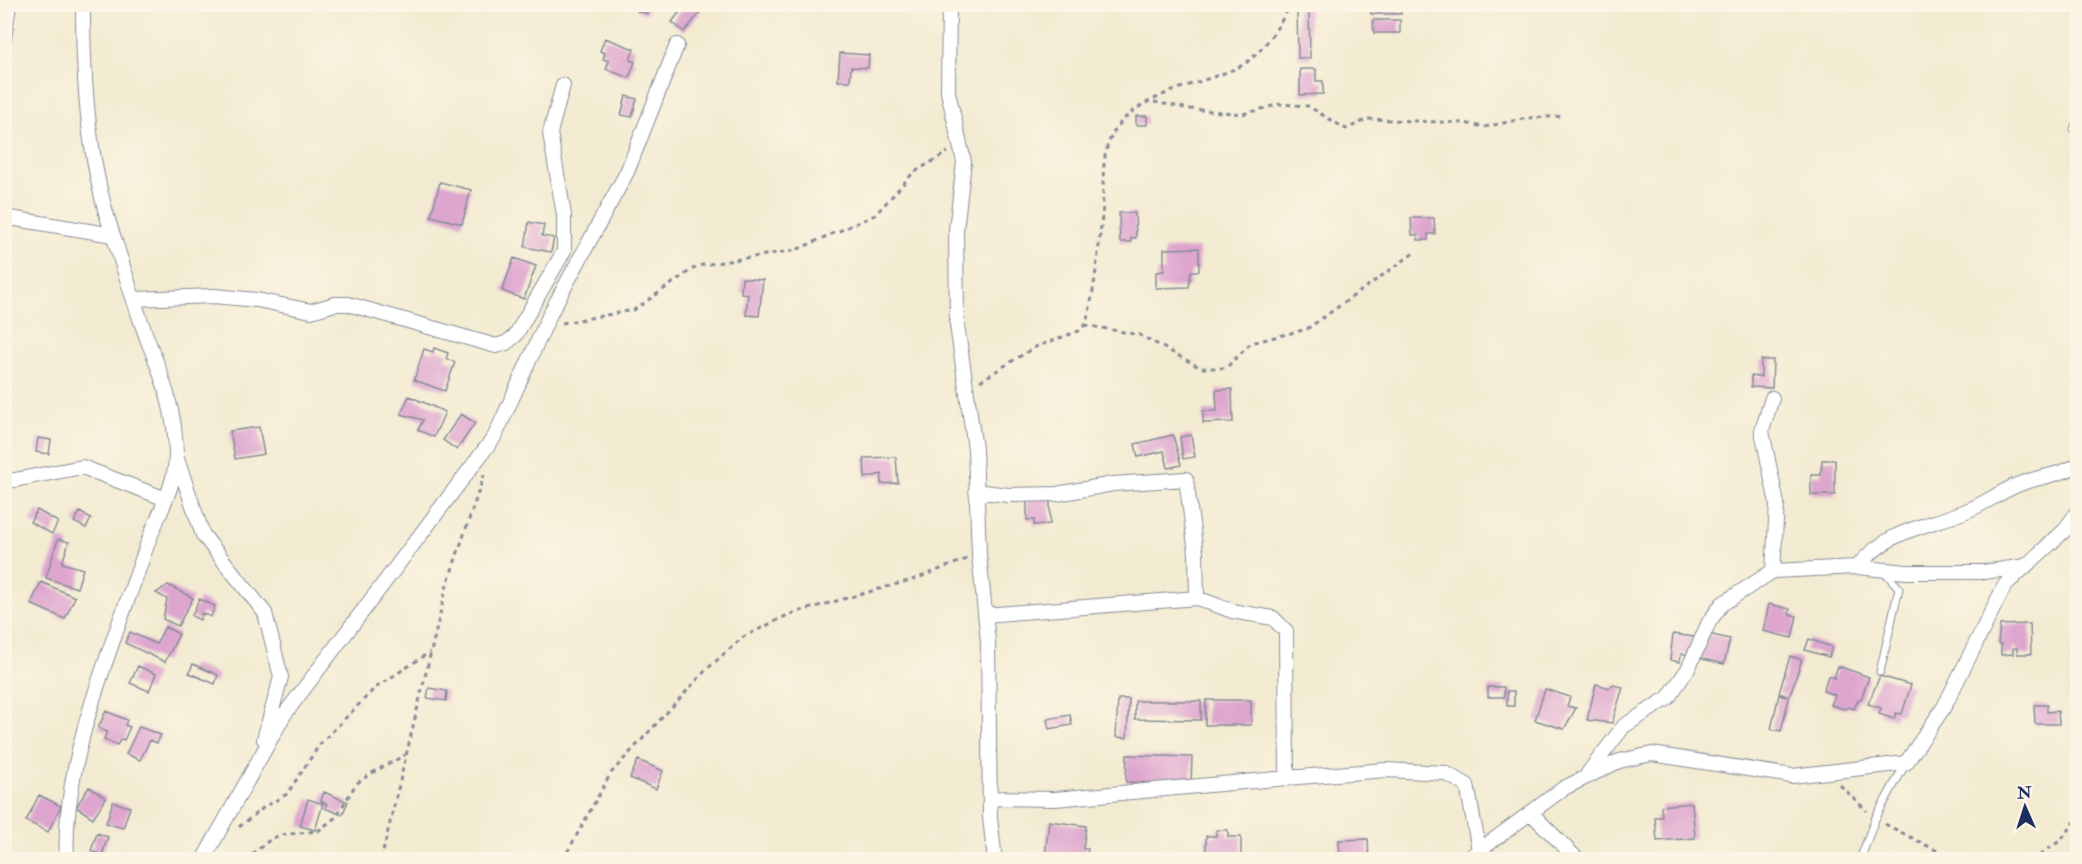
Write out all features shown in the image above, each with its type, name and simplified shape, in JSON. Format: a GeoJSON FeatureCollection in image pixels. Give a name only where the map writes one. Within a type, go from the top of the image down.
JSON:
{"type":"FeatureCollection","features":[{"type":"Feature","properties":{"kind":"street"},"geometry":{"type":"LineString","coordinates":[[4,39],[9,4]]}},
{"type":"Feature","properties":{"kind":"street"},"geometry":{"type":"LineString","coordinates":[[83,4],[83,57],[93,155],[113,236],[163,375],[173,419],[176,456],[203,535],[265,613],[281,677],[259,758]]}},
{"type":"Feature","properties":{"kind":"street"},"geometry":{"type":"LineString","coordinates":[[949,4],[948,92],[962,144],[963,177],[956,230],[957,325],[975,449],[979,554],[985,615],[990,798],[995,860]]}},
{"type":"Feature","properties":{"kind":"street"},"geometry":{"type":"LineString","coordinates":[[203,860],[284,715],[495,436],[545,325],[627,172],[677,45]]}},
{"type":"Feature","properties":{"kind":"street"},"geometry":{"type":"LineString","coordinates":[[135,299],[214,296],[257,300],[311,311],[335,304],[348,304],[496,346],[506,343],[515,336],[564,251],[564,215],[550,133],[563,85]]}},
{"type":"Feature","properties":{"kind":"street"},"geometry":{"type":"LineString","coordinates":[[4,217],[113,236]]}},
{"type":"Feature","properties":{"kind":"street"},"geometry":{"type":"LineString","coordinates":[[1772,398],[1762,431],[1777,504],[1773,571]]}},
{"type":"Feature","properties":{"kind":"street"},"geometry":{"type":"LineString","coordinates":[[67,860],[65,830],[70,793],[93,702],[151,534],[166,499],[176,456]]}},
{"type":"Feature","properties":{"kind":"street"},"geometry":{"type":"LineString","coordinates":[[1857,567],[1872,549],[1913,528],[1964,512],[2010,488],[2062,474],[2078,465]]}},
{"type":"Feature","properties":{"kind":"street"},"geometry":{"type":"LineString","coordinates":[[4,482],[82,467],[166,499]]}},
{"type":"Feature","properties":{"kind":"street"},"geometry":{"type":"LineString","coordinates":[[976,491],[1008,495],[1058,494],[1113,484],[1186,479],[1196,553],[1197,598]]}},
{"type":"Feature","properties":{"kind":"street"},"geometry":{"type":"LineString","coordinates":[[1466,860],[1477,855],[1531,813],[1585,777],[1619,760],[1652,754],[1792,776],[1906,763],[1944,707],[2004,585],[2064,531],[2078,511]]}},
{"type":"Feature","properties":{"kind":"street"},"geometry":{"type":"LineString","coordinates":[[1585,777],[1624,726],[1668,698],[1688,669],[1709,622],[1722,604],[1773,571],[1857,567],[1906,572],[1984,572],[2025,566]]}},
{"type":"Feature","properties":{"kind":"street"},"geometry":{"type":"LineString","coordinates":[[985,615],[1197,598],[1232,611],[1273,618],[1286,631],[1287,778]]}},
{"type":"Feature","properties":{"kind":"street"},"geometry":{"type":"LineString","coordinates":[[990,798],[1055,799],[1386,770],[1445,773],[1467,785],[1477,855]]}},
{"type":"Feature","properties":{"kind":"street"},"geometry":{"type":"LineString","coordinates":[[1531,813],[1578,860]]}},
{"type":"Feature","properties":{"kind":"lane"},"geometry":{"type":"LineString","coordinates":[[1880,672],[1899,588],[1882,569]]}},
{"type":"Feature","properties":{"kind":"lane"},"geometry":{"type":"LineString","coordinates":[[1860,860],[1875,819],[1906,763]]}},
{"type":"Feature","properties":{"kind":"path"},"geometry":{"type":"LineString","coordinates":[[966,391],[1006,363],[1035,347],[1079,331],[1085,325],[1102,217],[1108,146],[1116,128],[1128,115],[1152,102],[1185,86],[1241,66],[1275,33],[1291,4]]}},
{"type":"Feature","properties":{"kind":"path"},"geometry":{"type":"LineString","coordinates":[[1152,102],[1190,109],[1243,114],[1280,104],[1308,106],[1346,129],[1368,119],[1464,123],[1484,127],[1527,118],[1564,116]]}},
{"type":"Feature","properties":{"kind":"path"},"geometry":{"type":"LineString","coordinates":[[545,325],[634,310],[697,266],[796,250],[875,215],[913,173],[962,144]]}},
{"type":"Feature","properties":{"kind":"path"},"geometry":{"type":"LineString","coordinates":[[1085,325],[1140,335],[1201,368],[1226,368],[1251,343],[1307,329],[1414,254]]}},
{"type":"Feature","properties":{"kind":"path"},"geometry":{"type":"LineString","coordinates":[[381,860],[447,585],[486,468]]}},
{"type":"Feature","properties":{"kind":"path"},"geometry":{"type":"LineString","coordinates":[[563,860],[611,773],[706,670],[743,637],[790,614],[915,579],[979,554]]}},
{"type":"Feature","properties":{"kind":"path"},"geometry":{"type":"LineString","coordinates":[[236,829],[263,807],[287,794],[320,744],[375,688],[430,652]]}},
{"type":"Feature","properties":{"kind":"path"},"geometry":{"type":"LineString","coordinates":[[245,860],[280,835],[318,831],[336,817],[356,784],[405,755]]}},
{"type":"Feature","properties":{"kind":"path"},"geometry":{"type":"LineString","coordinates":[[2033,860],[2061,840],[2078,818]]}},
{"type":"Feature","properties":{"kind":"building"},"geometry":{"type":"Polygon","coordinates":[[[638,4],[649,4],[647,14],[637,11],[638,4]]]}},
{"type":"Feature","properties":{"kind":"building"},"geometry":{"type":"Polygon","coordinates":[[[686,4],[700,13],[684,32],[672,22],[686,4]]]}},
{"type":"Feature","properties":{"kind":"building"},"geometry":{"type":"Polygon","coordinates":[[[1371,4],[1400,4],[1401,14],[1371,14],[1371,4]]]}},
{"type":"Feature","properties":{"kind":"building"},"geometry":{"type":"Polygon","coordinates":[[[1297,9],[1309,9],[1310,58],[1298,58],[1297,9]]]}},
{"type":"Feature","properties":{"kind":"building"},"geometry":{"type":"Polygon","coordinates":[[[1373,20],[1400,20],[1400,33],[1374,33],[1373,20]]]}},
{"type":"Feature","properties":{"kind":"building"},"geometry":{"type":"Polygon","coordinates":[[[605,38],[634,49],[630,60],[635,62],[629,78],[606,69],[609,61],[603,59],[605,53],[600,51],[605,38]]]}},
{"type":"Feature","properties":{"kind":"building"},"geometry":{"type":"Polygon","coordinates":[[[840,53],[869,55],[868,68],[851,67],[850,81],[838,81],[840,53]]]}},
{"type":"Feature","properties":{"kind":"building"},"geometry":{"type":"Polygon","coordinates":[[[1300,69],[1316,69],[1316,81],[1323,81],[1323,94],[1300,95],[1300,69]]]}},
{"type":"Feature","properties":{"kind":"building"},"geometry":{"type":"Polygon","coordinates":[[[626,96],[637,99],[632,117],[621,115],[626,96]]]}},
{"type":"Feature","properties":{"kind":"building"},"geometry":{"type":"Polygon","coordinates":[[[1136,116],[1147,116],[1147,125],[1136,125],[1136,116]]]}},
{"type":"Feature","properties":{"kind":"building"},"geometry":{"type":"Polygon","coordinates":[[[440,182],[471,190],[462,224],[431,216],[440,182]]]}},
{"type":"Feature","properties":{"kind":"building"},"geometry":{"type":"Polygon","coordinates":[[[1119,213],[1135,213],[1136,238],[1131,238],[1131,242],[1120,242],[1119,213]]]}},
{"type":"Feature","properties":{"kind":"building"},"geometry":{"type":"Polygon","coordinates":[[[1411,218],[1434,218],[1435,234],[1428,234],[1428,240],[1418,240],[1418,235],[1412,235],[1411,218]]]}},
{"type":"Feature","properties":{"kind":"building"},"geometry":{"type":"Polygon","coordinates":[[[529,222],[544,225],[542,236],[554,238],[551,252],[525,247],[529,222]]]}},
{"type":"Feature","properties":{"kind":"building"},"geometry":{"type":"Polygon","coordinates":[[[1199,248],[1199,271],[1191,271],[1189,287],[1156,288],[1156,272],[1164,271],[1164,249],[1199,248]]]}},
{"type":"Feature","properties":{"kind":"building"},"geometry":{"type":"Polygon","coordinates":[[[514,258],[536,266],[524,299],[502,291],[514,258]]]}},
{"type":"Feature","properties":{"kind":"building"},"geometry":{"type":"Polygon","coordinates":[[[742,278],[763,280],[759,316],[746,315],[748,294],[741,293],[742,278]]]}},
{"type":"Feature","properties":{"kind":"building"},"geometry":{"type":"Polygon","coordinates":[[[434,348],[448,353],[446,359],[455,362],[445,391],[414,380],[424,349],[433,352],[434,348]]]}},
{"type":"Feature","properties":{"kind":"building"},"geometry":{"type":"Polygon","coordinates":[[[1761,360],[1773,360],[1772,388],[1751,387],[1751,376],[1761,377],[1761,360]]]}},
{"type":"Feature","properties":{"kind":"building"},"geometry":{"type":"Polygon","coordinates":[[[1232,389],[1233,422],[1203,423],[1203,411],[1217,411],[1216,390],[1232,389]]]}},
{"type":"Feature","properties":{"kind":"building"},"geometry":{"type":"Polygon","coordinates":[[[409,396],[445,412],[434,437],[418,430],[423,420],[401,414],[409,396]]]}},
{"type":"Feature","properties":{"kind":"building"},"geometry":{"type":"Polygon","coordinates":[[[461,414],[475,423],[457,450],[443,440],[461,414]]]}},
{"type":"Feature","properties":{"kind":"building"},"geometry":{"type":"Polygon","coordinates":[[[259,427],[264,454],[235,459],[230,431],[259,427]]]}},
{"type":"Feature","properties":{"kind":"building"},"geometry":{"type":"Polygon","coordinates":[[[1173,435],[1181,465],[1168,468],[1164,451],[1138,457],[1135,444],[1173,435]]]}},
{"type":"Feature","properties":{"kind":"building"},"geometry":{"type":"Polygon","coordinates":[[[1191,435],[1195,457],[1183,459],[1180,437],[1191,435]]]}},
{"type":"Feature","properties":{"kind":"building"},"geometry":{"type":"Polygon","coordinates":[[[38,438],[51,440],[49,454],[36,452],[38,438]]]}},
{"type":"Feature","properties":{"kind":"building"},"geometry":{"type":"Polygon","coordinates":[[[896,457],[898,483],[881,484],[882,474],[865,478],[864,458],[896,457]]]}},
{"type":"Feature","properties":{"kind":"building"},"geometry":{"type":"Polygon","coordinates":[[[1822,460],[1835,460],[1835,495],[1811,495],[1811,475],[1821,475],[1822,460]]]}},
{"type":"Feature","properties":{"kind":"building"},"geometry":{"type":"Polygon","coordinates":[[[1027,496],[1050,496],[1050,524],[1034,525],[1034,520],[1027,520],[1027,496]]]}},
{"type":"Feature","properties":{"kind":"building"},"geometry":{"type":"Polygon","coordinates":[[[37,510],[58,522],[52,534],[30,522],[37,510]]]}},
{"type":"Feature","properties":{"kind":"building"},"geometry":{"type":"Polygon","coordinates":[[[80,512],[91,519],[86,528],[74,522],[80,512]]]}},
{"type":"Feature","properties":{"kind":"building"},"geometry":{"type":"Polygon","coordinates":[[[58,539],[69,542],[62,563],[83,569],[77,588],[46,578],[58,539]]]}},
{"type":"Feature","properties":{"kind":"building"},"geometry":{"type":"Polygon","coordinates":[[[41,582],[75,597],[65,619],[31,604],[41,582]]]}},
{"type":"Feature","properties":{"kind":"building"},"geometry":{"type":"Polygon","coordinates":[[[168,585],[193,598],[178,626],[163,619],[167,599],[156,593],[168,585]]]}},
{"type":"Feature","properties":{"kind":"building"},"geometry":{"type":"Polygon","coordinates":[[[199,599],[215,606],[211,617],[202,613],[200,620],[192,616],[199,599]]]}},
{"type":"Feature","properties":{"kind":"building"},"geometry":{"type":"Polygon","coordinates":[[[1769,604],[1790,609],[1789,614],[1797,616],[1792,638],[1763,631],[1769,604]]]}},
{"type":"Feature","properties":{"kind":"building"},"geometry":{"type":"Polygon","coordinates":[[[2030,624],[2031,654],[2017,654],[2017,648],[2013,648],[2013,654],[2001,655],[2001,644],[1998,644],[2000,625],[2030,624]]]}},
{"type":"Feature","properties":{"kind":"building"},"geometry":{"type":"Polygon","coordinates":[[[165,627],[179,634],[165,662],[125,643],[130,632],[156,644],[165,627]]]}},
{"type":"Feature","properties":{"kind":"building"},"geometry":{"type":"Polygon","coordinates":[[[1704,633],[1730,639],[1724,664],[1698,658],[1704,633]]]}},
{"type":"Feature","properties":{"kind":"building"},"geometry":{"type":"Polygon","coordinates":[[[1673,634],[1694,637],[1692,655],[1681,654],[1680,662],[1670,660],[1673,634]]]}},
{"type":"Feature","properties":{"kind":"building"},"geometry":{"type":"Polygon","coordinates":[[[1809,639],[1832,647],[1829,657],[1805,650],[1809,639]]]}},
{"type":"Feature","properties":{"kind":"building"},"geometry":{"type":"Polygon","coordinates":[[[1790,656],[1802,660],[1789,697],[1779,693],[1790,656]]]}},
{"type":"Feature","properties":{"kind":"building"},"geometry":{"type":"Polygon","coordinates":[[[193,664],[218,675],[215,684],[189,673],[193,664]]]}},
{"type":"Feature","properties":{"kind":"building"},"geometry":{"type":"Polygon","coordinates":[[[138,666],[156,674],[149,691],[130,683],[138,666]]]}},
{"type":"Feature","properties":{"kind":"building"},"geometry":{"type":"Polygon","coordinates":[[[1838,666],[1869,677],[1861,699],[1858,700],[1854,709],[1831,705],[1835,695],[1823,691],[1828,676],[1834,678],[1838,666]]]}},
{"type":"Feature","properties":{"kind":"building"},"geometry":{"type":"Polygon","coordinates":[[[1880,676],[1911,685],[1902,714],[1896,713],[1894,719],[1879,714],[1881,708],[1868,704],[1880,676]]]}},
{"type":"Feature","properties":{"kind":"building"},"geometry":{"type":"Polygon","coordinates":[[[1596,684],[1610,688],[1613,685],[1623,687],[1612,723],[1587,720],[1596,684]]]}},
{"type":"Feature","properties":{"kind":"building"},"geometry":{"type":"Polygon","coordinates":[[[1488,687],[1504,687],[1504,697],[1488,697],[1488,687]]]}},
{"type":"Feature","properties":{"kind":"building"},"geometry":{"type":"Polygon","coordinates":[[[429,688],[447,691],[446,701],[427,698],[429,688]]]}},
{"type":"Feature","properties":{"kind":"building"},"geometry":{"type":"Polygon","coordinates":[[[1545,689],[1570,697],[1567,706],[1576,708],[1564,729],[1535,720],[1545,689]]]}},
{"type":"Feature","properties":{"kind":"building"},"geometry":{"type":"Polygon","coordinates":[[[1507,691],[1514,691],[1514,706],[1507,706],[1507,691]]]}},
{"type":"Feature","properties":{"kind":"building"},"geometry":{"type":"Polygon","coordinates":[[[1779,695],[1789,697],[1781,731],[1771,729],[1779,695]]]}},
{"type":"Feature","properties":{"kind":"building"},"geometry":{"type":"Polygon","coordinates":[[[1118,699],[1129,699],[1127,738],[1116,737],[1118,699]]]}},
{"type":"Feature","properties":{"kind":"building"},"geometry":{"type":"Polygon","coordinates":[[[1206,700],[1251,700],[1251,725],[1205,725],[1206,700]]]}},
{"type":"Feature","properties":{"kind":"building"},"geometry":{"type":"Polygon","coordinates":[[[1135,701],[1201,701],[1201,720],[1135,719],[1135,701]]]}},
{"type":"Feature","properties":{"kind":"building"},"geometry":{"type":"Polygon","coordinates":[[[2034,705],[2047,705],[2047,712],[2058,711],[2059,724],[2035,724],[2034,705]]]}},
{"type":"Feature","properties":{"kind":"building"},"geometry":{"type":"Polygon","coordinates":[[[106,711],[127,720],[125,725],[130,727],[124,740],[121,739],[117,745],[104,739],[107,732],[98,728],[106,711]]]}},
{"type":"Feature","properties":{"kind":"building"},"geometry":{"type":"Polygon","coordinates":[[[1070,715],[1072,725],[1049,729],[1047,719],[1070,715]]]}},
{"type":"Feature","properties":{"kind":"building"},"geometry":{"type":"Polygon","coordinates":[[[139,727],[161,735],[157,743],[150,740],[140,760],[126,754],[139,727]]]}},
{"type":"Feature","properties":{"kind":"building"},"geometry":{"type":"Polygon","coordinates":[[[1127,755],[1192,757],[1191,784],[1126,782],[1127,755]]]}},
{"type":"Feature","properties":{"kind":"building"},"geometry":{"type":"Polygon","coordinates":[[[638,760],[663,771],[656,789],[630,778],[638,760]]]}},
{"type":"Feature","properties":{"kind":"building"},"geometry":{"type":"Polygon","coordinates":[[[89,787],[106,798],[93,818],[76,807],[89,787]]]}},
{"type":"Feature","properties":{"kind":"building"},"geometry":{"type":"Polygon","coordinates":[[[324,792],[348,802],[342,815],[325,808],[327,804],[321,801],[324,792]]]}},
{"type":"Feature","properties":{"kind":"building"},"geometry":{"type":"Polygon","coordinates":[[[39,795],[61,806],[48,832],[26,821],[39,795]]]}},
{"type":"Feature","properties":{"kind":"building"},"geometry":{"type":"Polygon","coordinates":[[[308,799],[323,804],[315,830],[300,826],[308,799]]]}},
{"type":"Feature","properties":{"kind":"building"},"geometry":{"type":"Polygon","coordinates":[[[113,802],[130,807],[123,828],[106,823],[113,802]]]}},
{"type":"Feature","properties":{"kind":"building"},"geometry":{"type":"Polygon","coordinates":[[[1692,803],[1695,838],[1657,841],[1655,817],[1662,817],[1661,806],[1692,803]]]}},
{"type":"Feature","properties":{"kind":"building"},"geometry":{"type":"Polygon","coordinates":[[[1049,821],[1086,826],[1083,849],[1088,849],[1086,860],[1049,860],[1049,856],[1045,856],[1049,821]]]}},
{"type":"Feature","properties":{"kind":"building"},"geometry":{"type":"Polygon","coordinates":[[[1216,830],[1228,830],[1228,837],[1241,837],[1241,860],[1210,860],[1210,856],[1206,857],[1206,836],[1216,836],[1216,830]]]}},
{"type":"Feature","properties":{"kind":"building"},"geometry":{"type":"Polygon","coordinates":[[[97,833],[108,837],[102,855],[91,851],[97,833]]]}},
{"type":"Feature","properties":{"kind":"building"},"geometry":{"type":"Polygon","coordinates":[[[1368,839],[1369,860],[1340,860],[1339,840],[1368,839]]]}}]}
